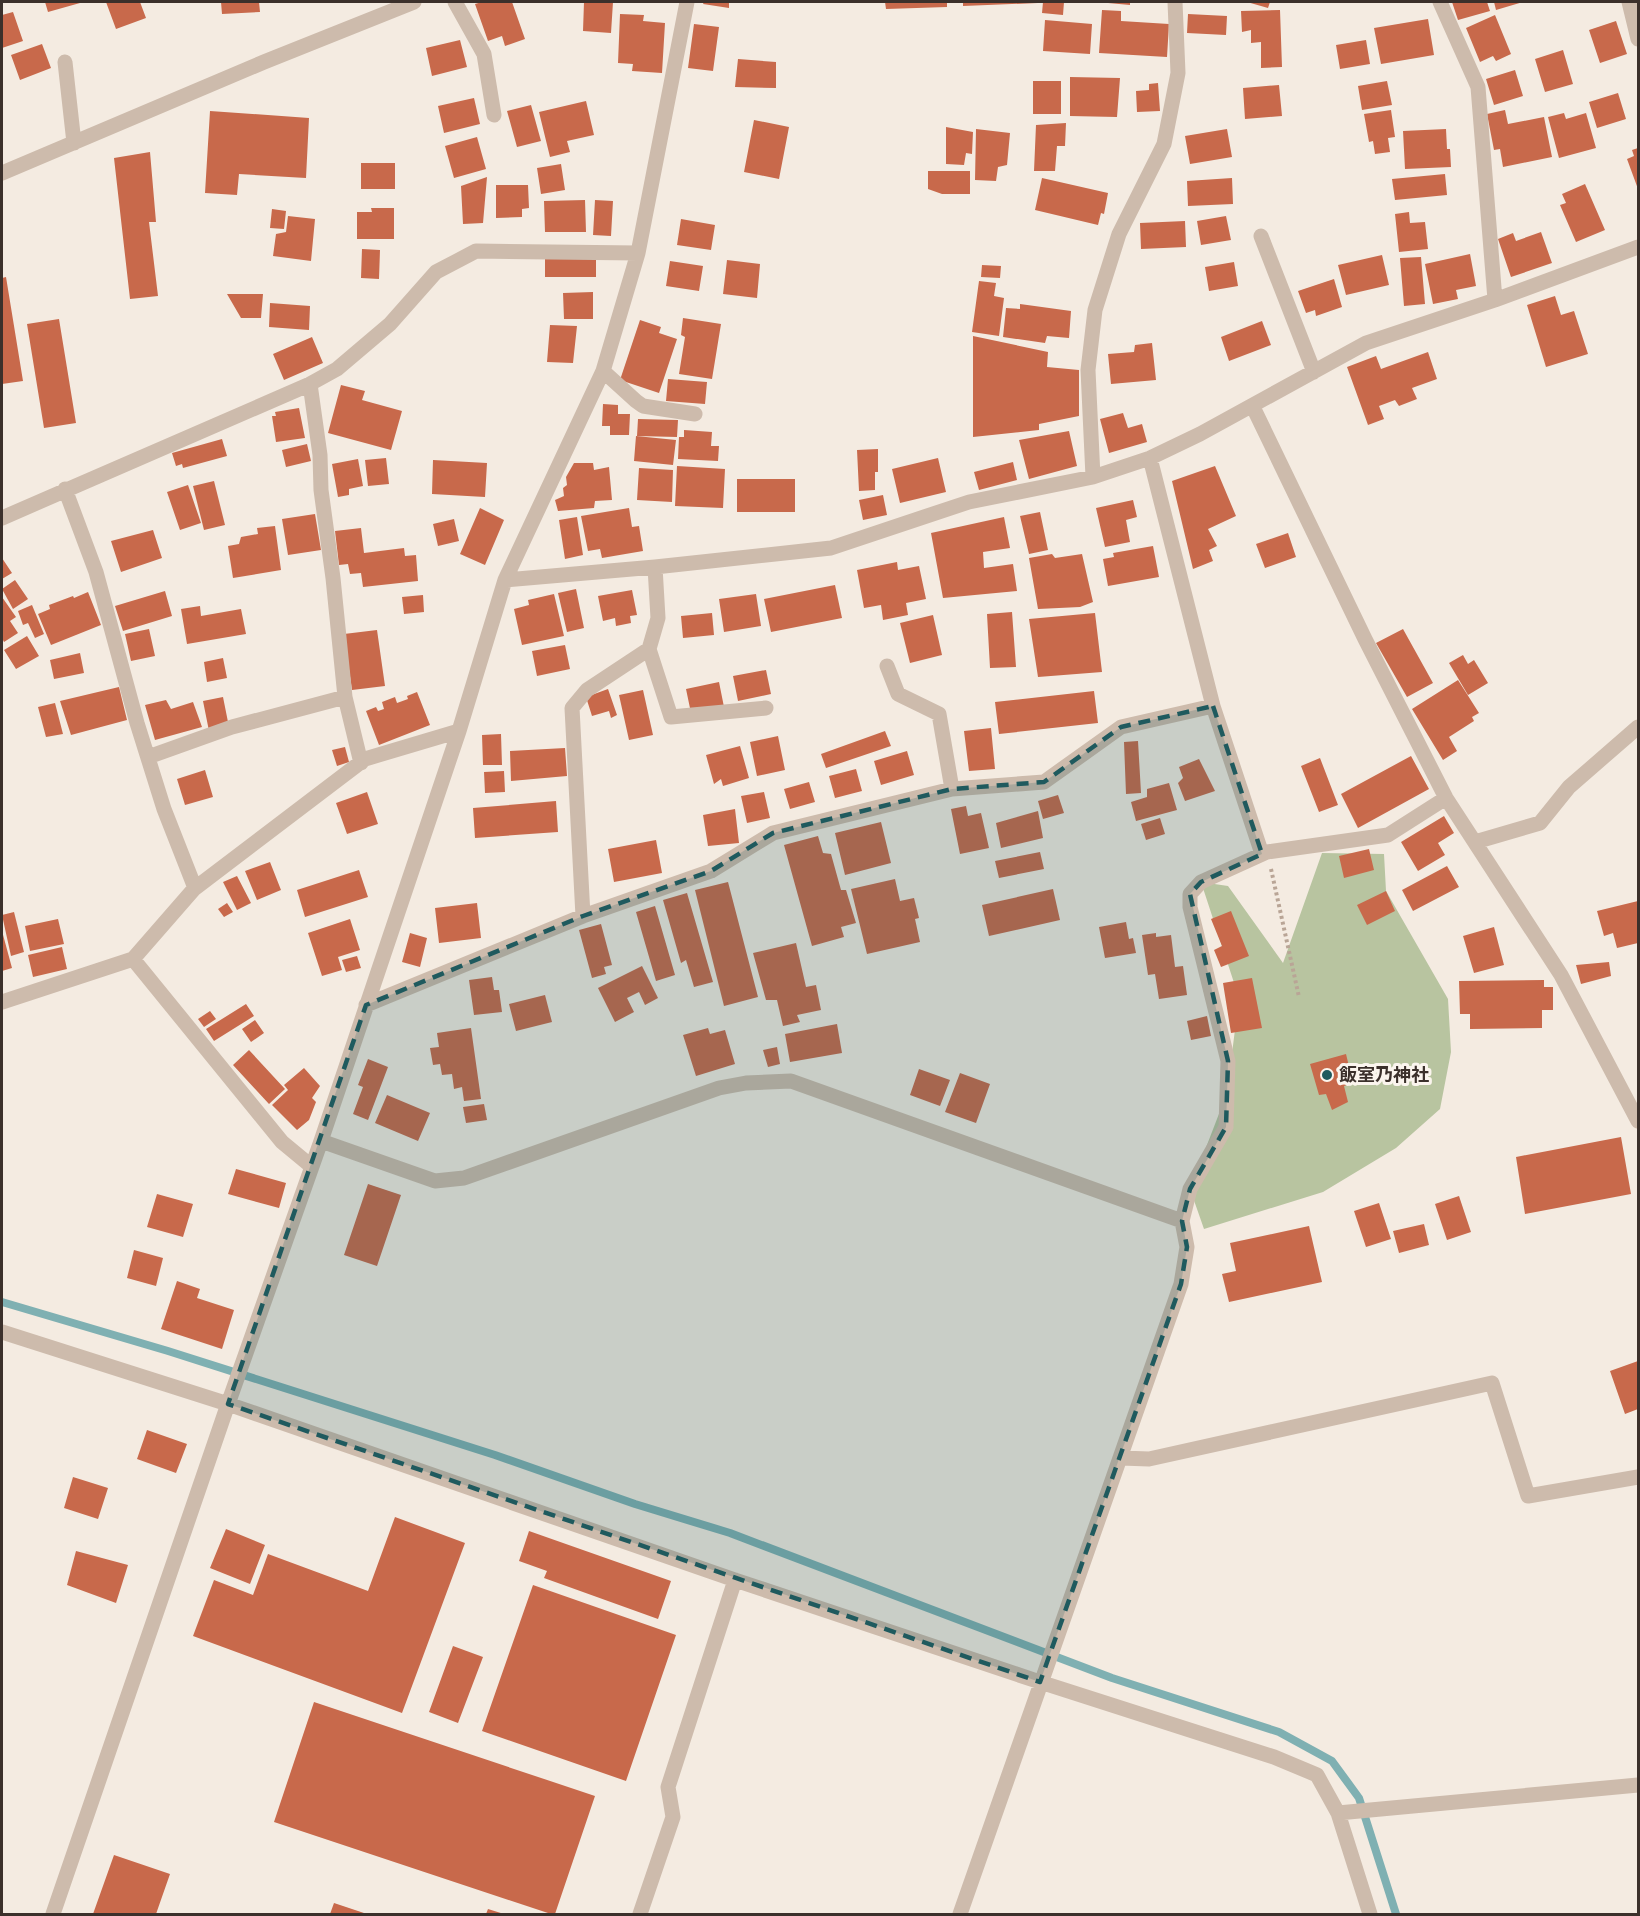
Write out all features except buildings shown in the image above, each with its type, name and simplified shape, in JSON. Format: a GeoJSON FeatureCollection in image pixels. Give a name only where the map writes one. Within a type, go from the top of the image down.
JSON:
{"type":"FeatureCollection","features":[{"type":"Feature","properties":{"kind":"street"},"geometry":{"type":"LineString","coordinates":[[2,174],[264,62],[414,2]]}},
{"type":"Feature","properties":{"kind":"street"},"geometry":{"type":"LineString","coordinates":[[454,2],[484,54],[494,115]]}},
{"type":"Feature","properties":{"kind":"street"},"geometry":{"type":"LineString","coordinates":[[53,1914],[233,1389],[321,1141],[459,730],[505,580],[603,371],[638,253],[687,2]]}},
{"type":"Feature","properties":{"kind":"street"},"geometry":{"type":"LineString","coordinates":[[1093,477],[1088,370],[1095,310],[1119,234],[1164,144],[1178,73],[1175,2]]}},
{"type":"Feature","properties":{"kind":"street"},"geometry":{"type":"LineString","coordinates":[[1440,2],[1478,87],[1495,300]]}},
{"type":"Feature","properties":{"kind":"street"},"geometry":{"type":"LineString","coordinates":[[1629,2],[1638,39]]}},
{"type":"Feature","properties":{"kind":"street"},"geometry":{"type":"LineString","coordinates":[[65,62],[74,143]]}},
{"type":"Feature","properties":{"kind":"street"},"geometry":{"type":"LineString","coordinates":[[1261,236],[1314,372]]}},
{"type":"Feature","properties":{"kind":"street"},"geometry":{"type":"LineString","coordinates":[[505,580],[831,548],[969,502],[1093,477],[1150,458],[1253,407],[1366,342],[1495,300],[1638,247]]}},
{"type":"Feature","properties":{"kind":"street"},"geometry":{"type":"LineString","coordinates":[[2,518],[310,384],[337,369],[390,324],[436,272],[476,251],[638,253]]}},
{"type":"Feature","properties":{"kind":"street"},"geometry":{"type":"LineString","coordinates":[[603,371],[643,405],[695,414]]}},
{"type":"Feature","properties":{"kind":"street"},"geometry":{"type":"LineString","coordinates":[[310,384],[320,455],[321,490],[345,697],[361,763]]}},
{"type":"Feature","properties":{"kind":"street"},"geometry":{"type":"LineString","coordinates":[[1253,407],[1365,639],[1446,798],[1561,975],[1638,1121]]}},
{"type":"Feature","properties":{"kind":"street"},"geometry":{"type":"LineString","coordinates":[[1150,458],[1213,706],[1264,853]]}},
{"type":"Feature","properties":{"kind":"street"},"geometry":{"type":"LineString","coordinates":[[65,489],[96,572],[164,809],[195,888]]}},
{"type":"Feature","properties":{"kind":"street"},"geometry":{"type":"LineString","coordinates":[[655,567],[658,618],[649,650],[671,717],[765,708]]}},
{"type":"Feature","properties":{"kind":"street"},"geometry":{"type":"LineString","coordinates":[[583,916],[572,708],[587,690],[649,650]]}},
{"type":"Feature","properties":{"kind":"street"},"geometry":{"type":"LineString","coordinates":[[887,666],[898,694],[939,714],[952,789]]}},
{"type":"Feature","properties":{"kind":"street"},"geometry":{"type":"LineString","coordinates":[[148,757],[232,727],[345,697]]}},
{"type":"Feature","properties":{"kind":"street"},"geometry":{"type":"LineString","coordinates":[[366,1005],[583,916],[711,871],[773,833],[952,789],[1044,782],[1120,727],[1213,706]]}},
{"type":"Feature","properties":{"kind":"street"},"geometry":{"type":"LineString","coordinates":[[1475,842],[1540,823],[1569,787],[1638,728]]}},
{"type":"Feature","properties":{"kind":"street"},"geometry":{"type":"LineString","coordinates":[[2,1002],[133,959],[195,888],[365,759],[459,730]]}},
{"type":"Feature","properties":{"kind":"street"},"geometry":{"type":"LineString","coordinates":[[960,1914],[1181,1284],[1187,1247],[1182,1221],[1190,1189],[1226,1127],[1228,1061],[1190,907],[1190,894],[1201,882],[1264,853],[1388,835],[1446,798]]}},
{"type":"Feature","properties":{"kind":"street"},"geometry":{"type":"LineString","coordinates":[[133,959],[282,1142],[311,1166]]}},
{"type":"Feature","properties":{"kind":"street"},"geometry":{"type":"LineString","coordinates":[[321,1141],[435,1181],[464,1178],[719,1088],[746,1083],[791,1082],[1182,1221]]}},
{"type":"Feature","properties":{"kind":"street"},"geometry":{"type":"LineString","coordinates":[[2,1332],[228,1404],[735,1580],[1042,1676],[1274,1757],[1317,1775],[1342,1813],[1370,1914]]}},
{"type":"Feature","properties":{"kind":"street"},"geometry":{"type":"LineString","coordinates":[[1121,1458],[1149,1459],[1492,1383],[1528,1496],[1638,1477]]}},
{"type":"Feature","properties":{"kind":"street"},"geometry":{"type":"LineString","coordinates":[[640,1914],[673,1817],[668,1787],[735,1580]]}},
{"type":"Feature","properties":{"kind":"street"},"geometry":{"type":"LineString","coordinates":[[1342,1813],[1638,1785]]}},
{"type":"Feature","properties":{"kind":"path"},"geometry":{"type":"LineString","coordinates":[[1264,853],[1299,997]]}},
{"type":"Feature","properties":{"kind":"highlighted area"},"geometry":{"type":"Polygon","coordinates":[[[1213,706],[1262,854],[1201,882],[1190,894],[1228,1061],[1226,1127],[1190,1189],[1182,1221],[1187,1247],[1181,1284],[1040,1682],[228,1404],[366,1005],[583,916],[711,871],[773,833],[952,789],[1044,782],[1121,727],[1213,706]]]}},
{"type":"Feature","properties":{"kind":"green space"},"geometry":{"type":"Polygon","coordinates":[[[1322,853],[1384,854],[1386,891],[1448,999],[1451,1052],[1440,1109],[1396,1148],[1323,1192],[1204,1229],[1190,1189],[1227,1093],[1239,998],[1201,882],[1228,886],[1283,963],[1322,853]]]}},
{"type":"Feature","properties":{"kind":"waterway"},"geometry":{"type":"LineString","coordinates":[[2,1302],[168,1351],[495,1455],[635,1504],[730,1533],[1112,1678],[1279,1732],[1332,1761],[1359,1798],[1396,1914]]}},
{"type":"Feature","properties":{"kind":"place","name":"飯室乃神社"},"geometry":{"type":"Point","coordinates":[1327,1075]}}]}
